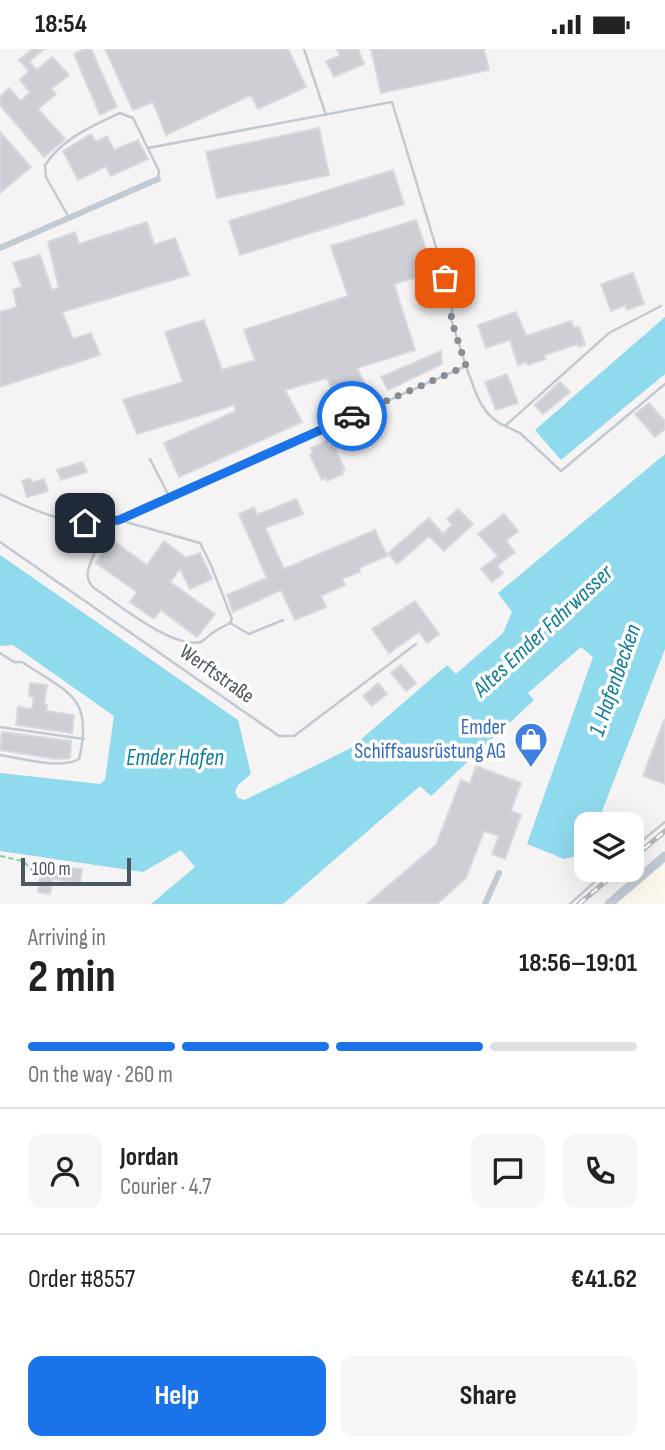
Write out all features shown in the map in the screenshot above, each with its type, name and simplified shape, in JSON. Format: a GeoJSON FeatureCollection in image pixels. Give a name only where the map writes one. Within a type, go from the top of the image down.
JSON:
{"type":"FeatureCollection","features":[{"type":"Feature","properties":{"kind":"main road"},"geometry":{"type":"LineString","coordinates":[[609,904],[665,856]]}},
{"type":"Feature","properties":{"kind":"street"},"geometry":{"type":"LineString","coordinates":[[0,248],[158,179]]}},
{"type":"Feature","properties":{"kind":"street"},"geometry":{"type":"LineString","coordinates":[[485,904],[499,873]]}},
{"type":"Feature","properties":{"kind":"lane"},"geometry":{"type":"LineString","coordinates":[[304,49],[326,115]]}},
{"type":"Feature","properties":{"kind":"lane"},"geometry":{"type":"LineString","coordinates":[[148,148],[392,102],[453,303],[451,319],[466,366],[480,403],[495,421],[520,433],[561,471],[665,384]]}},
{"type":"Feature","properties":{"kind":"lane"},"geometry":{"type":"LineString","coordinates":[[69,218],[46,177],[46,165],[64,143],[84,129],[120,113],[133,118],[159,171],[158,179]]}},
{"type":"Feature","properties":{"kind":"lane"},"geometry":{"type":"LineString","coordinates":[[505,426],[609,333],[661,306]]}},
{"type":"Feature","properties":{"kind":"lane"},"geometry":{"type":"LineString","coordinates":[[0,494],[58,519],[99,523],[119,520],[466,366]]}},
{"type":"Feature","properties":{"kind":"lane"},"geometry":{"type":"LineString","coordinates":[[150,459],[170,498]]}},
{"type":"Feature","properties":{"kind":"lane"},"geometry":{"type":"LineString","coordinates":[[99,523],[99,541],[86,576],[94,588],[143,621],[183,641],[201,642],[230,623],[232,619],[221,588],[200,543],[119,520]]}},
{"type":"Feature","properties":{"kind":"lane","name":"Werftstraße"},"geometry":{"type":"LineString","coordinates":[[0,542],[279,736],[295,736],[416,644]]}},
{"type":"Feature","properties":{"kind":"lane"},"geometry":{"type":"LineString","coordinates":[[230,623],[249,634],[283,620]]}},
{"type":"Feature","properties":{"kind":"lane"},"geometry":{"type":"LineString","coordinates":[[0,653],[14,662],[22,662],[76,699],[82,712],[84,739],[79,759],[73,763],[62,764],[0,755]]}},
{"type":"Feature","properties":{"kind":"lane"},"geometry":{"type":"LineString","coordinates":[[0,727],[84,739]]}},
{"type":"Feature","properties":{"kind":"lane"},"geometry":{"type":"LineString","coordinates":[[644,839],[665,822]]}},
{"type":"Feature","properties":{"kind":"lane"},"geometry":{"type":"LineString","coordinates":[[570,904],[595,882]]}},
{"type":"Feature","properties":{"kind":"path"},"geometry":{"type":"LineString","coordinates":[[0,856],[23,861],[34,873]]}},
{"type":"Feature","properties":{"kind":"shaded area"},"geometry":{"type":"Polygon","coordinates":[[[665,859],[665,904],[613,904],[638,882],[644,882],[644,877],[665,859]]]}},
{"type":"Feature","properties":{"kind":"water"},"geometry":{"type":"Polygon","coordinates":[[[665,317],[665,374],[561,460],[535,430],[665,317]]]}},
{"type":"Feature","properties":{"kind":"water","name":"Emder Hafen"},"geometry":{"type":"Polygon","coordinates":[[[665,454],[665,649],[602,812],[574,812],[574,857],[564,859],[527,844],[593,657],[581,647],[528,693],[534,700],[431,796],[420,786],[283,904],[151,904],[195,867],[181,850],[143,872],[0,851],[0,773],[100,784],[105,780],[114,716],[13,645],[0,646],[0,555],[238,720],[251,774],[238,785],[235,792],[238,798],[245,800],[351,748],[447,665],[456,674],[503,633],[512,612],[498,593],[665,454]]]}},
{"type":"Feature","properties":{"kind":"building"},"geometry":{"type":"Polygon","coordinates":[[[32,49],[44,49],[29,62],[37,70],[52,57],[69,75],[51,89],[56,94],[38,109],[65,139],[44,157],[0,105],[0,97],[9,88],[21,101],[30,92],[20,80],[29,71],[19,60],[32,49]]]}},
{"type":"Feature","properties":{"kind":"building"},"geometry":{"type":"Polygon","coordinates":[[[91,49],[117,107],[100,115],[74,54],[91,49]]]}},
{"type":"Feature","properties":{"kind":"building"},"geometry":{"type":"Polygon","coordinates":[[[105,49],[288,49],[306,87],[258,109],[251,95],[166,135],[153,102],[133,110],[105,49]]]}},
{"type":"Feature","properties":{"kind":"building"},"geometry":{"type":"Polygon","coordinates":[[[337,49],[358,49],[364,64],[334,77],[326,61],[340,56],[337,49]]]}},
{"type":"Feature","properties":{"kind":"building"},"geometry":{"type":"Polygon","coordinates":[[[371,49],[484,49],[489,70],[381,93],[371,49]]]}},
{"type":"Feature","properties":{"kind":"building"},"geometry":{"type":"Polygon","coordinates":[[[319,128],[329,175],[217,198],[206,152],[319,128]]]}},
{"type":"Feature","properties":{"kind":"building"},"geometry":{"type":"Polygon","coordinates":[[[0,132],[31,167],[0,193],[0,132]]]}},
{"type":"Feature","properties":{"kind":"building"},"geometry":{"type":"Polygon","coordinates":[[[91,134],[96,142],[107,136],[114,150],[138,140],[148,159],[111,176],[106,166],[78,180],[63,151],[91,134]]]}},
{"type":"Feature","properties":{"kind":"building"},"geometry":{"type":"Polygon","coordinates":[[[393,170],[404,204],[240,255],[229,221],[393,170]]]}},
{"type":"Feature","properties":{"kind":"building"},"geometry":{"type":"Polygon","coordinates":[[[416,220],[434,272],[394,284],[415,350],[357,368],[368,391],[339,404],[327,378],[285,390],[302,422],[179,477],[164,443],[236,411],[234,405],[137,434],[123,400],[183,382],[165,332],[204,320],[222,370],[255,360],[244,330],[348,296],[331,246],[416,220]]]}},
{"type":"Feature","properties":{"kind":"building"},"geometry":{"type":"Polygon","coordinates":[[[147,222],[154,245],[175,238],[189,275],[62,312],[73,339],[91,333],[100,355],[0,387],[0,312],[17,307],[13,290],[22,287],[13,263],[40,255],[52,290],[59,288],[48,242],[75,232],[79,244],[147,222]]]}},
{"type":"Feature","properties":{"kind":"building"},"geometry":{"type":"Polygon","coordinates":[[[633,273],[644,304],[627,310],[626,305],[611,311],[601,284],[633,273]]]}},
{"type":"Feature","properties":{"kind":"building"},"geometry":{"type":"Polygon","coordinates":[[[516,312],[526,336],[571,321],[574,328],[579,327],[585,345],[579,347],[578,344],[544,355],[546,359],[518,365],[510,340],[486,348],[478,325],[516,312]]]}},
{"type":"Feature","properties":{"kind":"building"},"geometry":{"type":"Polygon","coordinates":[[[441,351],[442,364],[388,390],[381,377],[441,351]]]}},
{"type":"Feature","properties":{"kind":"building"},"geometry":{"type":"Polygon","coordinates":[[[507,374],[518,403],[496,410],[485,382],[507,374]]]}},
{"type":"Feature","properties":{"kind":"building"},"geometry":{"type":"Polygon","coordinates":[[[560,382],[570,392],[543,414],[535,405],[560,382]]]}},
{"type":"Feature","properties":{"kind":"building"},"geometry":{"type":"Polygon","coordinates":[[[649,403],[665,421],[665,429],[655,437],[635,414],[649,403]]]}},
{"type":"Feature","properties":{"kind":"building"},"geometry":{"type":"Polygon","coordinates":[[[327,441],[329,446],[333,444],[345,470],[342,471],[343,474],[327,481],[326,478],[322,480],[310,455],[313,453],[311,448],[327,441]]]}},
{"type":"Feature","properties":{"kind":"building"},"geometry":{"type":"Polygon","coordinates":[[[83,462],[87,472],[61,480],[57,470],[83,462]]]}},
{"type":"Feature","properties":{"kind":"building"},"geometry":{"type":"Polygon","coordinates":[[[30,478],[32,483],[44,479],[48,491],[27,497],[22,481],[30,478]]]}},
{"type":"Feature","properties":{"kind":"building"},"geometry":{"type":"Polygon","coordinates":[[[296,499],[303,514],[265,528],[284,569],[375,530],[387,556],[359,568],[360,572],[342,579],[345,585],[321,596],[326,607],[295,620],[281,590],[233,612],[227,595],[267,578],[239,514],[254,507],[257,515],[296,499]]]}},
{"type":"Feature","properties":{"kind":"building"},"geometry":{"type":"Polygon","coordinates":[[[458,509],[473,524],[444,551],[429,536],[397,564],[388,553],[429,518],[443,534],[452,525],[447,519],[458,509]]]}},
{"type":"Feature","properties":{"kind":"building"},"geometry":{"type":"Polygon","coordinates":[[[504,514],[518,531],[506,541],[515,552],[497,566],[503,573],[492,582],[481,569],[498,556],[478,534],[504,514]]]}},
{"type":"Feature","properties":{"kind":"building"},"geometry":{"type":"Polygon","coordinates":[[[112,540],[147,565],[164,541],[186,558],[200,553],[212,579],[190,589],[180,569],[170,582],[215,614],[197,637],[161,610],[154,619],[130,602],[137,592],[96,563],[112,540]]]}},
{"type":"Feature","properties":{"kind":"building"},"geometry":{"type":"Polygon","coordinates":[[[415,601],[439,634],[427,643],[419,632],[389,653],[372,629],[415,601]]]}},
{"type":"Feature","properties":{"kind":"building"},"geometry":{"type":"Polygon","coordinates":[[[401,665],[416,683],[406,691],[391,673],[401,665]]]}},
{"type":"Feature","properties":{"kind":"building"},"geometry":{"type":"Polygon","coordinates":[[[30,683],[47,685],[44,705],[47,705],[46,711],[74,715],[72,733],[16,725],[18,707],[32,709],[34,697],[29,696],[30,683]]]}},
{"type":"Feature","properties":{"kind":"building"},"geometry":{"type":"Polygon","coordinates":[[[378,683],[387,694],[372,706],[363,696],[378,683]]]}},
{"type":"Feature","properties":{"kind":"building"},"geometry":{"type":"Polygon","coordinates":[[[665,721],[665,784],[643,776],[665,721]]]}},
{"type":"Feature","properties":{"kind":"building"},"geometry":{"type":"Polygon","coordinates":[[[2,732],[71,741],[70,758],[56,759],[0,750],[2,732]]]}},
{"type":"Feature","properties":{"kind":"building"},"geometry":{"type":"Polygon","coordinates":[[[476,766],[521,783],[511,811],[521,815],[505,859],[492,854],[499,836],[484,831],[466,878],[437,904],[367,904],[436,845],[461,780],[470,784],[476,766]]]}},
{"type":"Feature","properties":{"kind":"building"},"geometry":{"type":"Polygon","coordinates":[[[42,864],[82,869],[80,883],[53,879],[50,894],[38,892],[42,864]]]}},
{"type":"Feature","properties":{"kind":"railway"},"geometry":{"type":"LineString","coordinates":[[644,849],[665,831]]}},
{"type":"Feature","properties":{"kind":"railway"},"geometry":{"type":"LineString","coordinates":[[579,904],[605,882]]}},
{"type":"Feature","properties":{"kind":"way so far"},"geometry":{"type":"LineString","coordinates":[[352,416],[466,366],[451,319],[453,303],[445,278]]}},
{"type":"Feature","properties":{"kind":"place","name":"Emder Schiffsausrüstung AG"},"geometry":{"type":"Point","coordinates":[531,769]}},
{"type":"Feature","properties":{"kind":"route"},"geometry":{"type":"LineString","coordinates":[[85,523],[119,520],[352,416]]}},
{"type":"Feature","properties":{"kind":"water label","name":"Altes Emder Fahrwasser"},"geometry":{"type":"Point","coordinates":[543,631]}},
{"type":"Feature","properties":{"kind":"water label","name":"1. Hafenbecken"},"geometry":{"type":"Point","coordinates":[615,680]}}]}
